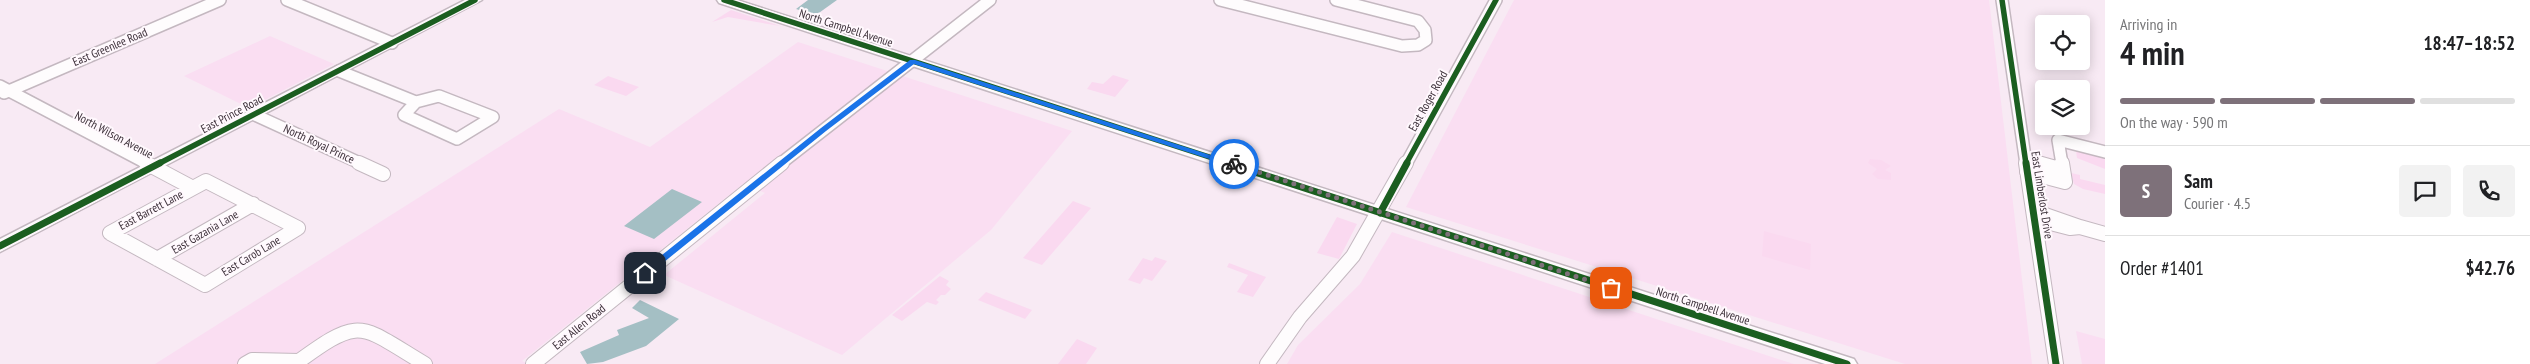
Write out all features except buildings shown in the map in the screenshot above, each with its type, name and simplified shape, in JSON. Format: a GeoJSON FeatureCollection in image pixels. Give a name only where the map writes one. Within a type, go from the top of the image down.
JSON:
{"type":"FeatureCollection","features":[{"type":"Feature","properties":{"kind":"main road","name":"East Prince Road"},"geometry":{"type":"LineString","coordinates":[[0,246],[475,0]]}},
{"type":"Feature","properties":{"kind":"main road","name":"North Campbell Avenue"},"geometry":{"type":"LineString","coordinates":[[734,1],[912,62],[1174,144],[1846,364]]}},
{"type":"Feature","properties":{"kind":"street","name":"East Greenlee Road"},"geometry":{"type":"LineString","coordinates":[[3,90],[220,0]]}},
{"type":"Feature","properties":{"kind":"street"},"geometry":{"type":"LineString","coordinates":[[287,0],[392,43]]}},
{"type":"Feature","properties":{"kind":"street","name":"East Allen Road"},"geometry":{"type":"LineString","coordinates":[[539,360],[824,129],[990,0]]}},
{"type":"Feature","properties":{"kind":"street"},"geometry":{"type":"LineString","coordinates":[[1220,0],[1402,46],[1418,46],[1426,40],[1425,30],[1418,21],[1336,0]]}},
{"type":"Feature","properties":{"kind":"street","name":"East Roger Road"},"geometry":{"type":"LineString","coordinates":[[1267,364],[1300,318],[1353,256],[1380,213],[1496,0]]}},
{"type":"Feature","properties":{"kind":"street","name":"East Limberlost Drive"},"geometry":{"type":"LineString","coordinates":[[2002,0],[2056,364]]}},
{"type":"Feature","properties":{"kind":"street"},"geometry":{"type":"LineString","coordinates":[[877,90],[889,86],[912,68],[933,68]]}},
{"type":"Feature","properties":{"kind":"street"},"geometry":{"type":"LineString","coordinates":[[339,71],[416,102],[439,96],[493,117],[457,139],[404,116],[416,102]]}},
{"type":"Feature","properties":{"kind":"street","name":"North Wilson Avenue"},"geometry":{"type":"LineString","coordinates":[[3,90],[193,188]]}},
{"type":"Feature","properties":{"kind":"street","name":"North Royal Prince"},"geometry":{"type":"LineString","coordinates":[[255,115],[383,174]]}},
{"type":"Feature","properties":{"kind":"street"},"geometry":{"type":"LineString","coordinates":[[2027,166],[2064,176],[2058,140],[2105,152]]}},
{"type":"Feature","properties":{"kind":"street"},"geometry":{"type":"LineString","coordinates":[[193,188],[206,181],[252,204]]}},
{"type":"Feature","properties":{"kind":"street","name":"East Barrett Lane"},"geometry":{"type":"LineString","coordinates":[[157,259],[110,233],[193,188]]}},
{"type":"Feature","properties":{"kind":"street","name":"East Carob Lane"},"geometry":{"type":"LineString","coordinates":[[157,259],[204,285],[298,228],[252,204]]}},
{"type":"Feature","properties":{"kind":"street","name":"East Gazania Lane"},"geometry":{"type":"LineString","coordinates":[[157,259],[252,204]]}},
{"type":"Feature","properties":{"kind":"street"},"geometry":{"type":"LineString","coordinates":[[2034,215],[2067,221],[2105,234]]}},
{"type":"Feature","properties":{"kind":"street"},"geometry":{"type":"LineString","coordinates":[[245,364],[252,360],[297,363],[332,338],[353,329],[367,330],[425,364]]}},
{"type":"Feature","properties":{"kind":"shaded area"},"geometry":{"type":"Polygon","coordinates":[[[1514,0],[1989,0],[2032,364],[1905,364],[1406,207],[1514,0]]]}},
{"type":"Feature","properties":{"kind":"shaded area"},"geometry":{"type":"Polygon","coordinates":[[[731,10],[780,26],[728,17],[712,22],[731,10]]]}},
{"type":"Feature","properties":{"kind":"shaded area"},"geometry":{"type":"Polygon","coordinates":[[[270,36],[334,64],[249,108],[184,76],[270,36]]]}},
{"type":"Feature","properties":{"kind":"shaded area"},"geometry":{"type":"Polygon","coordinates":[[[798,42],[1072,131],[991,230],[842,355],[664,275],[765,193],[743,184],[522,361],[528,364],[155,364],[559,109],[650,147],[798,42]]]}},
{"type":"Feature","properties":{"kind":"shaded area"},"geometry":{"type":"Polygon","coordinates":[[[1113,75],[1129,80],[1115,97],[1087,89],[1092,82],[1103,84],[1113,75]]]}},
{"type":"Feature","properties":{"kind":"shaded area"},"geometry":{"type":"Polygon","coordinates":[[[608,76],[639,87],[626,96],[594,85],[608,76]]]}},
{"type":"Feature","properties":{"kind":"shaded area"},"geometry":{"type":"Polygon","coordinates":[[[2076,151],[2105,158],[2105,169],[2077,158],[2076,151]]]}},
{"type":"Feature","properties":{"kind":"shaded area"},"geometry":{"type":"Polygon","coordinates":[[[1870,159],[1881,160],[1891,166],[1885,170],[1891,173],[1891,180],[1878,179],[1872,174],[1877,169],[1868,163],[1870,159]]]}},
{"type":"Feature","properties":{"kind":"shaded area"},"geometry":{"type":"Polygon","coordinates":[[[2071,173],[2080,175],[2080,179],[2105,185],[2105,194],[2083,189],[2074,184],[2071,173]]]}},
{"type":"Feature","properties":{"kind":"shaded area"},"geometry":{"type":"Polygon","coordinates":[[[1073,201],[1091,208],[1042,265],[1023,258],[1073,201]]]}},
{"type":"Feature","properties":{"kind":"shaded area"},"geometry":{"type":"Polygon","coordinates":[[[1337,217],[1357,224],[1339,259],[1317,253],[1337,217]]]}},
{"type":"Feature","properties":{"kind":"shaded area"},"geometry":{"type":"Polygon","coordinates":[[[1764,231],[1811,244],[1810,270],[1762,256],[1764,231]]]}},
{"type":"Feature","properties":{"kind":"shaded area"},"geometry":{"type":"Polygon","coordinates":[[[1392,232],[1794,364],[1287,364],[1298,345],[1360,284],[1392,232]]]}},
{"type":"Feature","properties":{"kind":"shaded area"},"geometry":{"type":"Polygon","coordinates":[[[1155,257],[1167,261],[1152,281],[1144,278],[1140,284],[1128,280],[1143,258],[1152,261],[1155,257]]]}},
{"type":"Feature","properties":{"kind":"shaded area"},"geometry":{"type":"Polygon","coordinates":[[[1229,263],[1266,277],[1253,297],[1237,292],[1248,275],[1227,267],[1229,263]]]}},
{"type":"Feature","properties":{"kind":"shaded area"},"geometry":{"type":"Polygon","coordinates":[[[940,276],[949,281],[946,285],[951,289],[936,300],[939,302],[936,305],[927,302],[902,321],[892,315],[940,276]]]}},
{"type":"Feature","properties":{"kind":"shaded area"},"geometry":{"type":"Polygon","coordinates":[[[986,292],[1032,310],[1025,319],[978,300],[986,292]]]}},
{"type":"Feature","properties":{"kind":"shaded area"},"geometry":{"type":"Polygon","coordinates":[[[2076,331],[2105,339],[2105,364],[2082,364],[2076,331]]]}},
{"type":"Feature","properties":{"kind":"shaded area"},"geometry":{"type":"Polygon","coordinates":[[[1077,339],[1097,348],[1086,364],[1058,364],[1077,339]]]}},
{"type":"Feature","properties":{"kind":"cycle path"},"geometry":{"type":"LineString","coordinates":[[0,246],[475,0]]}},
{"type":"Feature","properties":{"kind":"cycle path"},"geometry":{"type":"LineString","coordinates":[[724,0],[1847,364]]}},
{"type":"Feature","properties":{"kind":"cycle path"},"geometry":{"type":"LineString","coordinates":[[1380,213],[1496,0]]}},
{"type":"Feature","properties":{"kind":"cycle path"},"geometry":{"type":"LineString","coordinates":[[2002,0],[2056,364]]}},
{"type":"Feature","properties":{"kind":"way so far"},"geometry":{"type":"LineString","coordinates":[[1234,164],[1611,288]]}},
{"type":"Feature","properties":{"kind":"route"},"geometry":{"type":"LineString","coordinates":[[645,273],[824,129],[912,62],[1234,164]]}}]}
